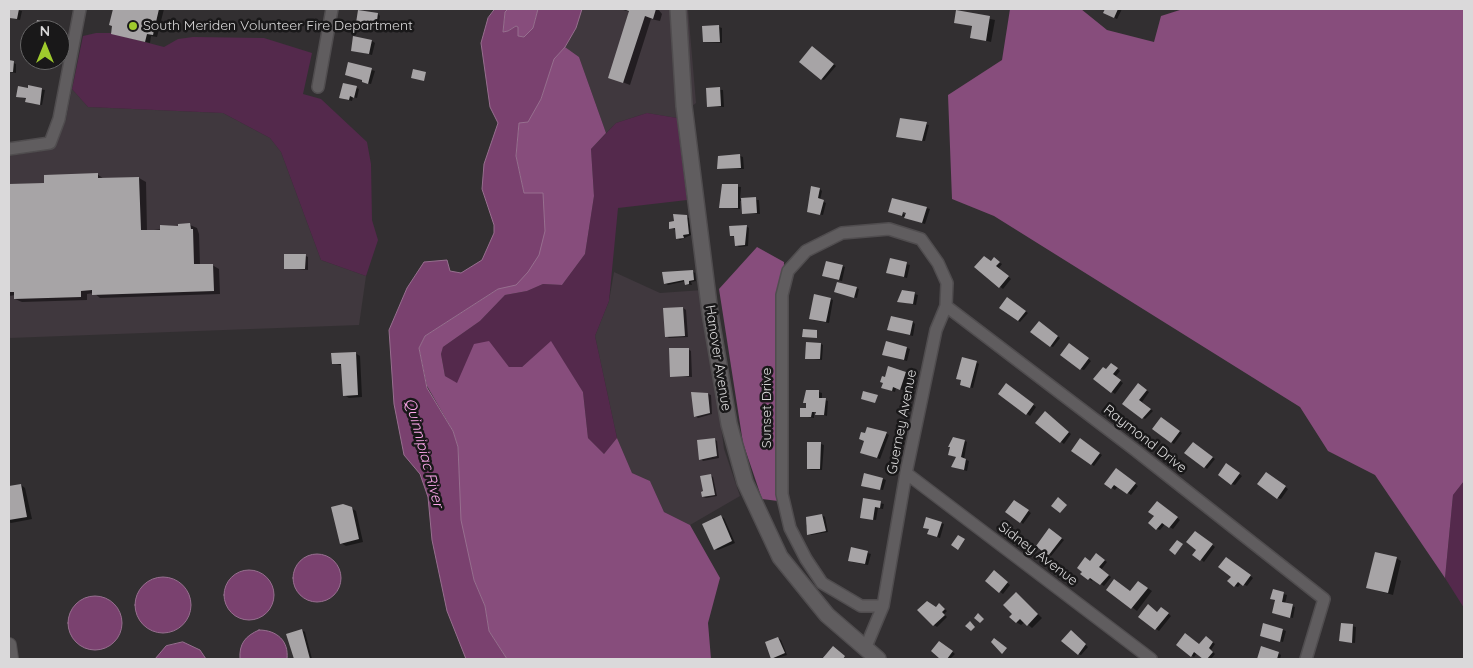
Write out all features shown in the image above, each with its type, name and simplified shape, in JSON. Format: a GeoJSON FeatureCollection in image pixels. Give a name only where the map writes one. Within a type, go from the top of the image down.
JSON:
{"type":"FeatureCollection","features":[{"type":"Feature","properties":{"kind":"main road","name":"Hanover Avenue"},"geometry":{"type":"LineString","coordinates":[[678,9],[684,106],[710,313],[729,424],[745,482],[780,557],[827,614],[878,659]]}},
{"type":"Feature","properties":{"kind":"street"},"geometry":{"type":"LineString","coordinates":[[9,149],[50,143],[55,128],[80,9]]}},
{"type":"Feature","properties":{"kind":"street"},"geometry":{"type":"LineString","coordinates":[[318,87],[332,9]]}},
{"type":"Feature","properties":{"kind":"street","name":"Guerney Avenue"},"geometry":{"type":"LineString","coordinates":[[865,649],[883,606],[906,473],[936,330],[946,306],[947,283],[938,263],[921,239],[889,229]]}},
{"type":"Feature","properties":{"kind":"street","name":"Sunset Drive"},"geometry":{"type":"LineString","coordinates":[[883,606],[861,606],[822,583],[806,559],[790,528],[782,494],[782,296],[788,271],[806,251],[842,233],[889,229]]}},
{"type":"Feature","properties":{"kind":"street","name":"Raymond Drive"},"geometry":{"type":"LineString","coordinates":[[946,306],[1135,450],[1324,598],[1306,659]]}},
{"type":"Feature","properties":{"kind":"street","name":"Sidney Avenue"},"geometry":{"type":"LineString","coordinates":[[906,473],[1151,659]]}},
{"type":"Feature","properties":{"kind":"street"},"geometry":{"type":"LineString","coordinates":[[9,645],[12,659]]}},
{"type":"Feature","properties":{"kind":"shaded area"},"geometry":{"type":"Polygon","coordinates":[[[508,9],[538,9],[533,28],[524,37],[518,36],[518,27],[516,26],[503,32],[505,12],[508,9]]]}},
{"type":"Feature","properties":{"kind":"shaded area"},"geometry":{"type":"Polygon","coordinates":[[[582,9],[688,9],[696,103],[677,118],[647,113],[616,123],[606,133],[579,57],[565,47],[576,28],[582,9]]]}},
{"type":"Feature","properties":{"kind":"shaded area"},"geometry":{"type":"Polygon","coordinates":[[[1010,9],[1081,9],[1107,30],[1154,42],[1161,16],[1183,9],[1464,9],[1464,481],[1453,495],[1445,578],[1375,475],[1328,451],[1300,407],[994,216],[952,199],[948,95],[1002,60],[1010,9]]]}},
{"type":"Feature","properties":{"kind":"shaded area"},"geometry":{"type":"Polygon","coordinates":[[[96,33],[110,33],[164,47],[178,39],[193,37],[264,38],[312,53],[303,94],[321,99],[367,142],[371,164],[372,220],[378,240],[366,276],[321,260],[281,152],[270,138],[223,113],[88,107],[72,89],[83,36],[96,33]]]}},
{"type":"Feature","properties":{"kind":"shaded area"},"geometry":{"type":"Polygon","coordinates":[[[565,47],[579,57],[606,133],[591,149],[594,196],[585,254],[562,285],[543,284],[527,291],[505,295],[480,321],[443,347],[441,354],[445,376],[457,383],[474,344],[489,341],[509,367],[522,367],[551,341],[583,392],[588,438],[604,454],[617,438],[632,473],[650,481],[664,512],[690,525],[720,578],[708,623],[711,659],[507,659],[489,631],[485,606],[474,580],[460,520],[458,447],[453,431],[427,386],[419,348],[425,336],[498,289],[543,193],[524,193],[516,156],[519,123],[541,99],[554,58],[565,47]]]}},
{"type":"Feature","properties":{"kind":"shaded area"},"geometry":{"type":"Polygon","coordinates":[[[72,89],[88,107],[223,113],[270,138],[281,152],[321,260],[366,276],[359,325],[9,338],[9,156],[47,150],[55,143],[66,120],[72,89]]]}},
{"type":"Feature","properties":{"kind":"shaded area"},"geometry":{"type":"Polygon","coordinates":[[[647,113],[677,118],[687,200],[618,208],[609,301],[595,336],[617,438],[604,454],[588,438],[583,392],[551,342],[522,367],[509,367],[495,350],[457,384],[445,376],[441,354],[443,347],[480,321],[505,295],[527,291],[543,284],[562,285],[585,254],[594,196],[591,149],[616,123],[647,113]]]}},
{"type":"Feature","properties":{"kind":"shaded area"},"geometry":{"type":"Polygon","coordinates":[[[757,247],[784,262],[778,501],[762,499],[743,443],[719,289],[757,247]]]}},
{"type":"Feature","properties":{"kind":"shaded area"},"geometry":{"type":"Polygon","coordinates":[[[614,272],[660,293],[703,290],[724,449],[740,496],[690,525],[664,512],[650,481],[632,473],[617,438],[595,336],[609,301],[614,272]]]}},
{"type":"Feature","properties":{"kind":"shaded area"},"geometry":{"type":"Polygon","coordinates":[[[1464,481],[1464,608],[1445,578],[1453,495],[1464,481]]]}},
{"type":"Feature","properties":{"kind":"water","name":"Quinnipiac River"},"geometry":{"type":"Polygon","coordinates":[[[495,9],[508,9],[505,12],[503,32],[516,26],[518,27],[518,36],[524,37],[533,28],[538,9],[582,9],[576,28],[565,47],[554,59],[541,99],[528,122],[519,123],[516,156],[524,193],[543,193],[545,231],[539,255],[528,272],[516,285],[498,289],[425,336],[419,348],[427,388],[453,431],[458,447],[461,520],[474,580],[485,606],[489,631],[507,659],[466,659],[447,611],[432,540],[428,497],[420,474],[404,455],[394,404],[389,330],[407,288],[424,262],[447,260],[450,271],[461,273],[482,260],[494,233],[494,225],[482,189],[484,164],[498,123],[490,107],[481,43],[488,18],[495,9]]]}},
{"type":"Feature","properties":{"kind":"water"},"geometry":{"type":"Polygon","coordinates":[[[312,554],[322,554],[331,558],[337,564],[340,569],[340,587],[331,598],[322,602],[312,602],[303,598],[297,592],[293,583],[293,573],[297,564],[303,558],[312,554]]]}},
{"type":"Feature","properties":{"kind":"water"},"geometry":{"type":"Polygon","coordinates":[[[249,570],[258,572],[269,581],[274,595],[272,604],[263,615],[249,620],[240,618],[229,609],[224,595],[226,586],[235,575],[249,570]]]}},
{"type":"Feature","properties":{"kind":"water"},"geometry":{"type":"Polygon","coordinates":[[[163,577],[178,582],[186,590],[191,605],[186,620],[178,628],[163,633],[148,628],[140,620],[135,605],[140,590],[148,582],[163,577]]]}},
{"type":"Feature","properties":{"kind":"water"},"geometry":{"type":"Polygon","coordinates":[[[90,596],[100,596],[110,600],[118,608],[122,623],[118,638],[110,646],[100,650],[90,650],[80,646],[72,638],[68,628],[68,618],[72,608],[80,600],[90,596]]]}},
{"type":"Feature","properties":{"kind":"water"},"geometry":{"type":"Polygon","coordinates":[[[259,630],[276,634],[284,642],[287,659],[240,659],[244,641],[259,630]]]}},
{"type":"Feature","properties":{"kind":"water"},"geometry":{"type":"Polygon","coordinates":[[[183,642],[200,650],[206,659],[155,659],[166,646],[183,642]]]}},
{"type":"Feature","properties":{"kind":"building"},"geometry":{"type":"Polygon","coordinates":[[[9,9],[19,9],[17,19],[9,18],[9,9]]]}},
{"type":"Feature","properties":{"kind":"building","name":"South Meriden Volunteer Fire Department"},"geometry":{"type":"Polygon","coordinates":[[[113,9],[159,9],[153,35],[147,34],[145,42],[111,34],[112,26],[109,25],[113,9]]]}},
{"type":"Feature","properties":{"kind":"building"},"geometry":{"type":"Polygon","coordinates":[[[623,9],[656,9],[653,19],[645,16],[623,83],[608,78],[629,11],[623,9]]]}},
{"type":"Feature","properties":{"kind":"building"},"geometry":{"type":"Polygon","coordinates":[[[1105,9],[1118,9],[1114,18],[1103,13],[1105,9]]]}},
{"type":"Feature","properties":{"kind":"building"},"geometry":{"type":"Polygon","coordinates":[[[358,10],[378,13],[376,28],[356,23],[358,10]]]}},
{"type":"Feature","properties":{"kind":"building"},"geometry":{"type":"Polygon","coordinates":[[[956,10],[990,16],[986,41],[970,38],[972,26],[954,23],[956,10]]]}},
{"type":"Feature","properties":{"kind":"building"},"geometry":{"type":"Polygon","coordinates":[[[719,25],[720,42],[703,42],[702,26],[719,25]]]}},
{"type":"Feature","properties":{"kind":"building"},"geometry":{"type":"Polygon","coordinates":[[[353,36],[372,40],[369,54],[351,51],[353,36]]]}},
{"type":"Feature","properties":{"kind":"building"},"geometry":{"type":"Polygon","coordinates":[[[812,46],[834,64],[821,80],[799,62],[812,46]]]}},
{"type":"Feature","properties":{"kind":"building"},"geometry":{"type":"Polygon","coordinates":[[[9,60],[14,61],[13,72],[9,72],[9,60]]]}},
{"type":"Feature","properties":{"kind":"building"},"geometry":{"type":"Polygon","coordinates":[[[348,62],[372,68],[368,84],[362,82],[362,80],[345,75],[348,62]]]}},
{"type":"Feature","properties":{"kind":"building"},"geometry":{"type":"Polygon","coordinates":[[[413,69],[426,72],[424,81],[411,78],[413,69]]]}},
{"type":"Feature","properties":{"kind":"building"},"geometry":{"type":"Polygon","coordinates":[[[343,83],[357,86],[354,98],[350,96],[349,100],[339,98],[343,83]]]}},
{"type":"Feature","properties":{"kind":"building"},"geometry":{"type":"Polygon","coordinates":[[[28,85],[42,88],[40,105],[25,102],[26,98],[16,97],[18,86],[28,88],[28,85]]]}},
{"type":"Feature","properties":{"kind":"building"},"geometry":{"type":"Polygon","coordinates":[[[720,87],[721,106],[707,107],[706,88],[720,87]]]}},
{"type":"Feature","properties":{"kind":"building"},"geometry":{"type":"Polygon","coordinates":[[[900,118],[927,122],[922,141],[896,137],[900,118]]]}},
{"type":"Feature","properties":{"kind":"building"},"geometry":{"type":"Polygon","coordinates":[[[740,154],[741,168],[717,169],[718,156],[740,154]]]}},
{"type":"Feature","properties":{"kind":"building"},"geometry":{"type":"Polygon","coordinates":[[[98,173],[98,178],[139,177],[141,230],[160,230],[160,225],[178,226],[178,224],[190,223],[191,229],[193,229],[194,264],[213,264],[214,291],[92,295],[92,290],[81,291],[81,297],[14,299],[14,292],[9,292],[9,184],[44,183],[44,175],[98,173]]]}},
{"type":"Feature","properties":{"kind":"building"},"geometry":{"type":"Polygon","coordinates":[[[722,184],[738,184],[738,208],[719,208],[722,184]]]}},
{"type":"Feature","properties":{"kind":"building"},"geometry":{"type":"Polygon","coordinates":[[[811,186],[820,188],[818,198],[824,200],[820,215],[807,212],[811,186]]]}},
{"type":"Feature","properties":{"kind":"building"},"geometry":{"type":"Polygon","coordinates":[[[756,197],[757,213],[742,214],[741,198],[756,197]]]}},
{"type":"Feature","properties":{"kind":"building"},"geometry":{"type":"Polygon","coordinates":[[[892,198],[927,207],[922,223],[904,218],[906,213],[903,212],[902,216],[888,212],[892,198]]]}},
{"type":"Feature","properties":{"kind":"building"},"geometry":{"type":"Polygon","coordinates":[[[673,214],[687,215],[689,234],[683,235],[684,238],[676,239],[675,228],[669,229],[669,222],[674,221],[673,214]]]}},
{"type":"Feature","properties":{"kind":"building"},"geometry":{"type":"Polygon","coordinates":[[[747,225],[745,245],[735,246],[734,236],[730,236],[729,226],[747,225]]]}},
{"type":"Feature","properties":{"kind":"building"},"geometry":{"type":"Polygon","coordinates":[[[284,254],[306,254],[305,269],[284,269],[284,254]]]}},
{"type":"Feature","properties":{"kind":"building"},"geometry":{"type":"Polygon","coordinates":[[[984,256],[991,261],[994,257],[1000,262],[996,266],[1009,276],[999,288],[974,267],[984,256]]]}},
{"type":"Feature","properties":{"kind":"building"},"geometry":{"type":"Polygon","coordinates":[[[890,258],[907,262],[904,277],[886,273],[890,258]]]}},
{"type":"Feature","properties":{"kind":"building"},"geometry":{"type":"Polygon","coordinates":[[[826,261],[843,265],[839,280],[822,276],[826,261]]]}},
{"type":"Feature","properties":{"kind":"building"},"geometry":{"type":"Polygon","coordinates":[[[693,270],[694,280],[689,281],[689,284],[685,285],[684,280],[664,284],[662,272],[693,270]]]}},
{"type":"Feature","properties":{"kind":"building"},"geometry":{"type":"Polygon","coordinates":[[[837,282],[857,287],[854,298],[834,292],[837,282]]]}},
{"type":"Feature","properties":{"kind":"building"},"geometry":{"type":"Polygon","coordinates":[[[902,290],[915,292],[913,304],[897,302],[902,290]]]}},
{"type":"Feature","properties":{"kind":"building"},"geometry":{"type":"Polygon","coordinates":[[[814,294],[831,298],[826,322],[809,319],[814,294]]]}},
{"type":"Feature","properties":{"kind":"building"},"geometry":{"type":"Polygon","coordinates":[[[1007,297],[1026,311],[1018,321],[999,308],[1007,297]]]}},
{"type":"Feature","properties":{"kind":"building"},"geometry":{"type":"Polygon","coordinates":[[[683,307],[685,336],[665,337],[663,308],[683,307]]]}},
{"type":"Feature","properties":{"kind":"building"},"geometry":{"type":"Polygon","coordinates":[[[891,316],[913,321],[910,335],[887,330],[891,316]]]}},
{"type":"Feature","properties":{"kind":"building"},"geometry":{"type":"Polygon","coordinates":[[[1039,321],[1058,336],[1050,347],[1030,332],[1039,321]]]}},
{"type":"Feature","properties":{"kind":"building"},"geometry":{"type":"Polygon","coordinates":[[[803,329],[817,330],[817,338],[802,337],[803,329]]]}},
{"type":"Feature","properties":{"kind":"building"},"geometry":{"type":"Polygon","coordinates":[[[886,341],[907,347],[904,360],[882,355],[886,341]]]}},
{"type":"Feature","properties":{"kind":"building"},"geometry":{"type":"Polygon","coordinates":[[[806,342],[821,343],[820,359],[805,359],[806,342]]]}},
{"type":"Feature","properties":{"kind":"building"},"geometry":{"type":"Polygon","coordinates":[[[1069,343],[1089,358],[1080,370],[1060,355],[1069,343]]]}},
{"type":"Feature","properties":{"kind":"building"},"geometry":{"type":"Polygon","coordinates":[[[669,348],[689,348],[689,376],[670,377],[669,348]]]}},
{"type":"Feature","properties":{"kind":"building"},"geometry":{"type":"Polygon","coordinates":[[[356,352],[358,395],[343,396],[341,364],[332,364],[331,353],[356,352]]]}},
{"type":"Feature","properties":{"kind":"building"},"geometry":{"type":"Polygon","coordinates":[[[962,357],[977,361],[970,388],[960,385],[961,380],[956,379],[962,357]]]}},
{"type":"Feature","properties":{"kind":"building"},"geometry":{"type":"Polygon","coordinates":[[[1111,363],[1118,368],[1113,374],[1121,380],[1111,393],[1093,379],[1103,367],[1106,369],[1111,363]]]}},
{"type":"Feature","properties":{"kind":"building"},"geometry":{"type":"Polygon","coordinates":[[[888,366],[906,372],[900,390],[893,387],[892,391],[881,388],[883,383],[880,382],[882,376],[885,377],[888,366]]]}},
{"type":"Feature","properties":{"kind":"building"},"geometry":{"type":"Polygon","coordinates":[[[1006,383],[1034,404],[1026,415],[998,394],[1006,383]]]}},
{"type":"Feature","properties":{"kind":"building"},"geometry":{"type":"Polygon","coordinates":[[[1138,383],[1147,390],[1139,400],[1151,409],[1142,419],[1122,404],[1138,383]]]}},
{"type":"Feature","properties":{"kind":"building"},"geometry":{"type":"Polygon","coordinates":[[[806,390],[819,390],[819,398],[826,398],[824,415],[815,415],[816,412],[812,412],[811,417],[800,417],[800,408],[806,408],[806,403],[803,403],[806,390]]]}},
{"type":"Feature","properties":{"kind":"building"},"geometry":{"type":"Polygon","coordinates":[[[863,391],[878,395],[875,403],[861,399],[863,391]]]}},
{"type":"Feature","properties":{"kind":"building"},"geometry":{"type":"Polygon","coordinates":[[[691,392],[708,393],[710,413],[694,417],[691,392]]]}},
{"type":"Feature","properties":{"kind":"building"},"geometry":{"type":"Polygon","coordinates":[[[1045,411],[1069,432],[1060,443],[1035,423],[1045,411]]]}},
{"type":"Feature","properties":{"kind":"building"},"geometry":{"type":"Polygon","coordinates":[[[1161,417],[1180,431],[1171,443],[1152,429],[1161,417]]]}},
{"type":"Feature","properties":{"kind":"building"},"geometry":{"type":"Polygon","coordinates":[[[867,427],[887,432],[877,458],[860,453],[864,441],[859,439],[861,432],[865,433],[867,427]]]}},
{"type":"Feature","properties":{"kind":"building"},"geometry":{"type":"Polygon","coordinates":[[[953,437],[965,440],[961,457],[966,459],[964,470],[951,467],[956,457],[948,455],[950,447],[948,447],[953,437]]]}},
{"type":"Feature","properties":{"kind":"building"},"geometry":{"type":"Polygon","coordinates":[[[715,438],[717,456],[699,460],[697,440],[715,438]]]}},
{"type":"Feature","properties":{"kind":"building"},"geometry":{"type":"Polygon","coordinates":[[[1080,438],[1100,453],[1091,465],[1071,451],[1080,438]]]}},
{"type":"Feature","properties":{"kind":"building"},"geometry":{"type":"Polygon","coordinates":[[[807,442],[821,442],[820,469],[807,469],[807,442]]]}},
{"type":"Feature","properties":{"kind":"building"},"geometry":{"type":"Polygon","coordinates":[[[1193,442],[1213,457],[1204,468],[1184,453],[1193,442]]]}},
{"type":"Feature","properties":{"kind":"building"},"geometry":{"type":"Polygon","coordinates":[[[1226,463],[1240,473],[1231,485],[1218,475],[1226,463]]]}},
{"type":"Feature","properties":{"kind":"building"},"geometry":{"type":"Polygon","coordinates":[[[1116,468],[1136,483],[1127,494],[1114,485],[1111,489],[1104,484],[1116,468]]]}},
{"type":"Feature","properties":{"kind":"building"},"geometry":{"type":"Polygon","coordinates":[[[1266,472],[1286,486],[1277,499],[1257,484],[1266,472]]]}},
{"type":"Feature","properties":{"kind":"building"},"geometry":{"type":"Polygon","coordinates":[[[864,473],[883,478],[880,490],[861,486],[864,473]]]}},
{"type":"Feature","properties":{"kind":"building"},"geometry":{"type":"Polygon","coordinates":[[[711,474],[715,495],[702,497],[701,492],[703,491],[700,476],[711,474]]]}},
{"type":"Feature","properties":{"kind":"building"},"geometry":{"type":"Polygon","coordinates":[[[21,484],[27,517],[9,520],[9,486],[21,484]]]}},
{"type":"Feature","properties":{"kind":"building"},"geometry":{"type":"Polygon","coordinates":[[[1058,497],[1067,505],[1060,513],[1051,506],[1058,497]]]}},
{"type":"Feature","properties":{"kind":"building"},"geometry":{"type":"Polygon","coordinates":[[[863,498],[881,501],[880,508],[875,507],[873,520],[860,518],[863,498]]]}},
{"type":"Feature","properties":{"kind":"building"},"geometry":{"type":"Polygon","coordinates":[[[1014,500],[1029,510],[1020,523],[1005,512],[1014,500]]]}},
{"type":"Feature","properties":{"kind":"building"},"geometry":{"type":"Polygon","coordinates":[[[1157,501],[1178,517],[1169,528],[1162,523],[1156,530],[1148,523],[1154,516],[1148,512],[1157,501]]]}},
{"type":"Feature","properties":{"kind":"building"},"geometry":{"type":"Polygon","coordinates":[[[343,504],[352,507],[359,539],[340,544],[331,507],[343,504]]]}},
{"type":"Feature","properties":{"kind":"building"},"geometry":{"type":"Polygon","coordinates":[[[822,514],[826,531],[807,535],[806,517],[822,514]]]}},
{"type":"Feature","properties":{"kind":"building"},"geometry":{"type":"Polygon","coordinates":[[[721,515],[732,541],[714,550],[702,524],[721,515]]]}},
{"type":"Feature","properties":{"kind":"building"},"geometry":{"type":"Polygon","coordinates":[[[926,517],[942,522],[937,537],[927,534],[929,529],[923,528],[926,517]]]}},
{"type":"Feature","properties":{"kind":"building"},"geometry":{"type":"Polygon","coordinates":[[[1049,528],[1062,538],[1048,556],[1036,546],[1049,528]]]}},
{"type":"Feature","properties":{"kind":"building"},"geometry":{"type":"Polygon","coordinates":[[[1195,531],[1213,544],[1200,561],[1192,555],[1196,550],[1186,542],[1195,531]]]}},
{"type":"Feature","properties":{"kind":"building"},"geometry":{"type":"Polygon","coordinates":[[[958,535],[965,539],[958,550],[951,545],[958,535]]]}},
{"type":"Feature","properties":{"kind":"building"},"geometry":{"type":"Polygon","coordinates":[[[1177,540],[1183,544],[1175,555],[1169,550],[1177,540]]]}},
{"type":"Feature","properties":{"kind":"building"},"geometry":{"type":"Polygon","coordinates":[[[851,547],[868,551],[865,564],[848,561],[851,547]]]}},
{"type":"Feature","properties":{"kind":"building"},"geometry":{"type":"Polygon","coordinates":[[[1375,552],[1397,557],[1388,593],[1366,588],[1375,552]]]}},
{"type":"Feature","properties":{"kind":"building"},"geometry":{"type":"Polygon","coordinates":[[[1096,553],[1105,560],[1099,567],[1109,575],[1100,585],[1090,578],[1088,580],[1080,574],[1082,572],[1077,568],[1085,557],[1090,561],[1096,553]]]}},
{"type":"Feature","properties":{"kind":"building"},"geometry":{"type":"Polygon","coordinates":[[[1226,557],[1251,575],[1243,586],[1238,582],[1234,587],[1227,581],[1231,577],[1218,567],[1226,557]]]}},
{"type":"Feature","properties":{"kind":"building"},"geometry":{"type":"Polygon","coordinates":[[[994,570],[1008,582],[999,593],[985,581],[994,570]]]}},
{"type":"Feature","properties":{"kind":"building"},"geometry":{"type":"Polygon","coordinates":[[[1114,579],[1130,591],[1138,581],[1148,588],[1131,609],[1106,590],[1114,579]]]}},
{"type":"Feature","properties":{"kind":"building"},"geometry":{"type":"Polygon","coordinates":[[[1273,589],[1284,592],[1282,602],[1293,604],[1290,618],[1272,613],[1275,600],[1270,599],[1273,589]]]}},
{"type":"Feature","properties":{"kind":"building"},"geometry":{"type":"Polygon","coordinates":[[[1016,592],[1038,614],[1027,626],[1020,619],[1016,623],[1009,617],[1012,614],[1003,605],[1016,592]]]}},
{"type":"Feature","properties":{"kind":"building"},"geometry":{"type":"Polygon","coordinates":[[[927,601],[936,607],[939,603],[945,609],[942,612],[945,615],[933,626],[917,610],[927,601]]]}},
{"type":"Feature","properties":{"kind":"building"},"geometry":{"type":"Polygon","coordinates":[[[1148,604],[1157,612],[1161,607],[1169,613],[1155,630],[1138,617],[1148,604]]]}},
{"type":"Feature","properties":{"kind":"building"},"geometry":{"type":"Polygon","coordinates":[[[978,613],[984,619],[980,623],[974,618],[978,613]]]}},
{"type":"Feature","properties":{"kind":"building"},"geometry":{"type":"Polygon","coordinates":[[[970,621],[975,627],[971,631],[965,626],[970,621]]]}},
{"type":"Feature","properties":{"kind":"building"},"geometry":{"type":"Polygon","coordinates":[[[1263,623],[1283,629],[1280,642],[1260,636],[1263,623]]]}},
{"type":"Feature","properties":{"kind":"building"},"geometry":{"type":"Polygon","coordinates":[[[1341,623],[1353,624],[1352,643],[1339,641],[1341,623]]]}},
{"type":"Feature","properties":{"kind":"building"},"geometry":{"type":"Polygon","coordinates":[[[302,629],[310,659],[294,659],[286,634],[302,629]]]}},
{"type":"Feature","properties":{"kind":"building"},"geometry":{"type":"Polygon","coordinates":[[[1071,630],[1086,644],[1078,655],[1061,641],[1071,630]]]}},
{"type":"Feature","properties":{"kind":"building"},"geometry":{"type":"Polygon","coordinates":[[[1185,633],[1199,644],[1206,636],[1213,642],[1209,648],[1213,652],[1207,659],[1203,659],[1194,652],[1191,657],[1176,645],[1185,633]]]}},
{"type":"Feature","properties":{"kind":"building"},"geometry":{"type":"Polygon","coordinates":[[[778,637],[785,653],[771,659],[765,642],[778,637]]]}},
{"type":"Feature","properties":{"kind":"building"},"geometry":{"type":"Polygon","coordinates":[[[994,638],[1007,648],[1002,654],[991,642],[994,638]]]}},
{"type":"Feature","properties":{"kind":"building"},"geometry":{"type":"Polygon","coordinates":[[[939,641],[953,651],[947,659],[940,659],[931,651],[939,641]]]}},
{"type":"Feature","properties":{"kind":"building"},"geometry":{"type":"Polygon","coordinates":[[[833,646],[845,656],[843,659],[822,659],[833,646]]]}},
{"type":"Feature","properties":{"kind":"building"},"geometry":{"type":"Polygon","coordinates":[[[1261,646],[1279,652],[1277,659],[1257,659],[1261,646]]]}},
{"type":"Feature","properties":{"kind":"place","name":"South Meriden Volunteer Fire Department"},"geometry":{"type":"Point","coordinates":[133,26]}}]}
